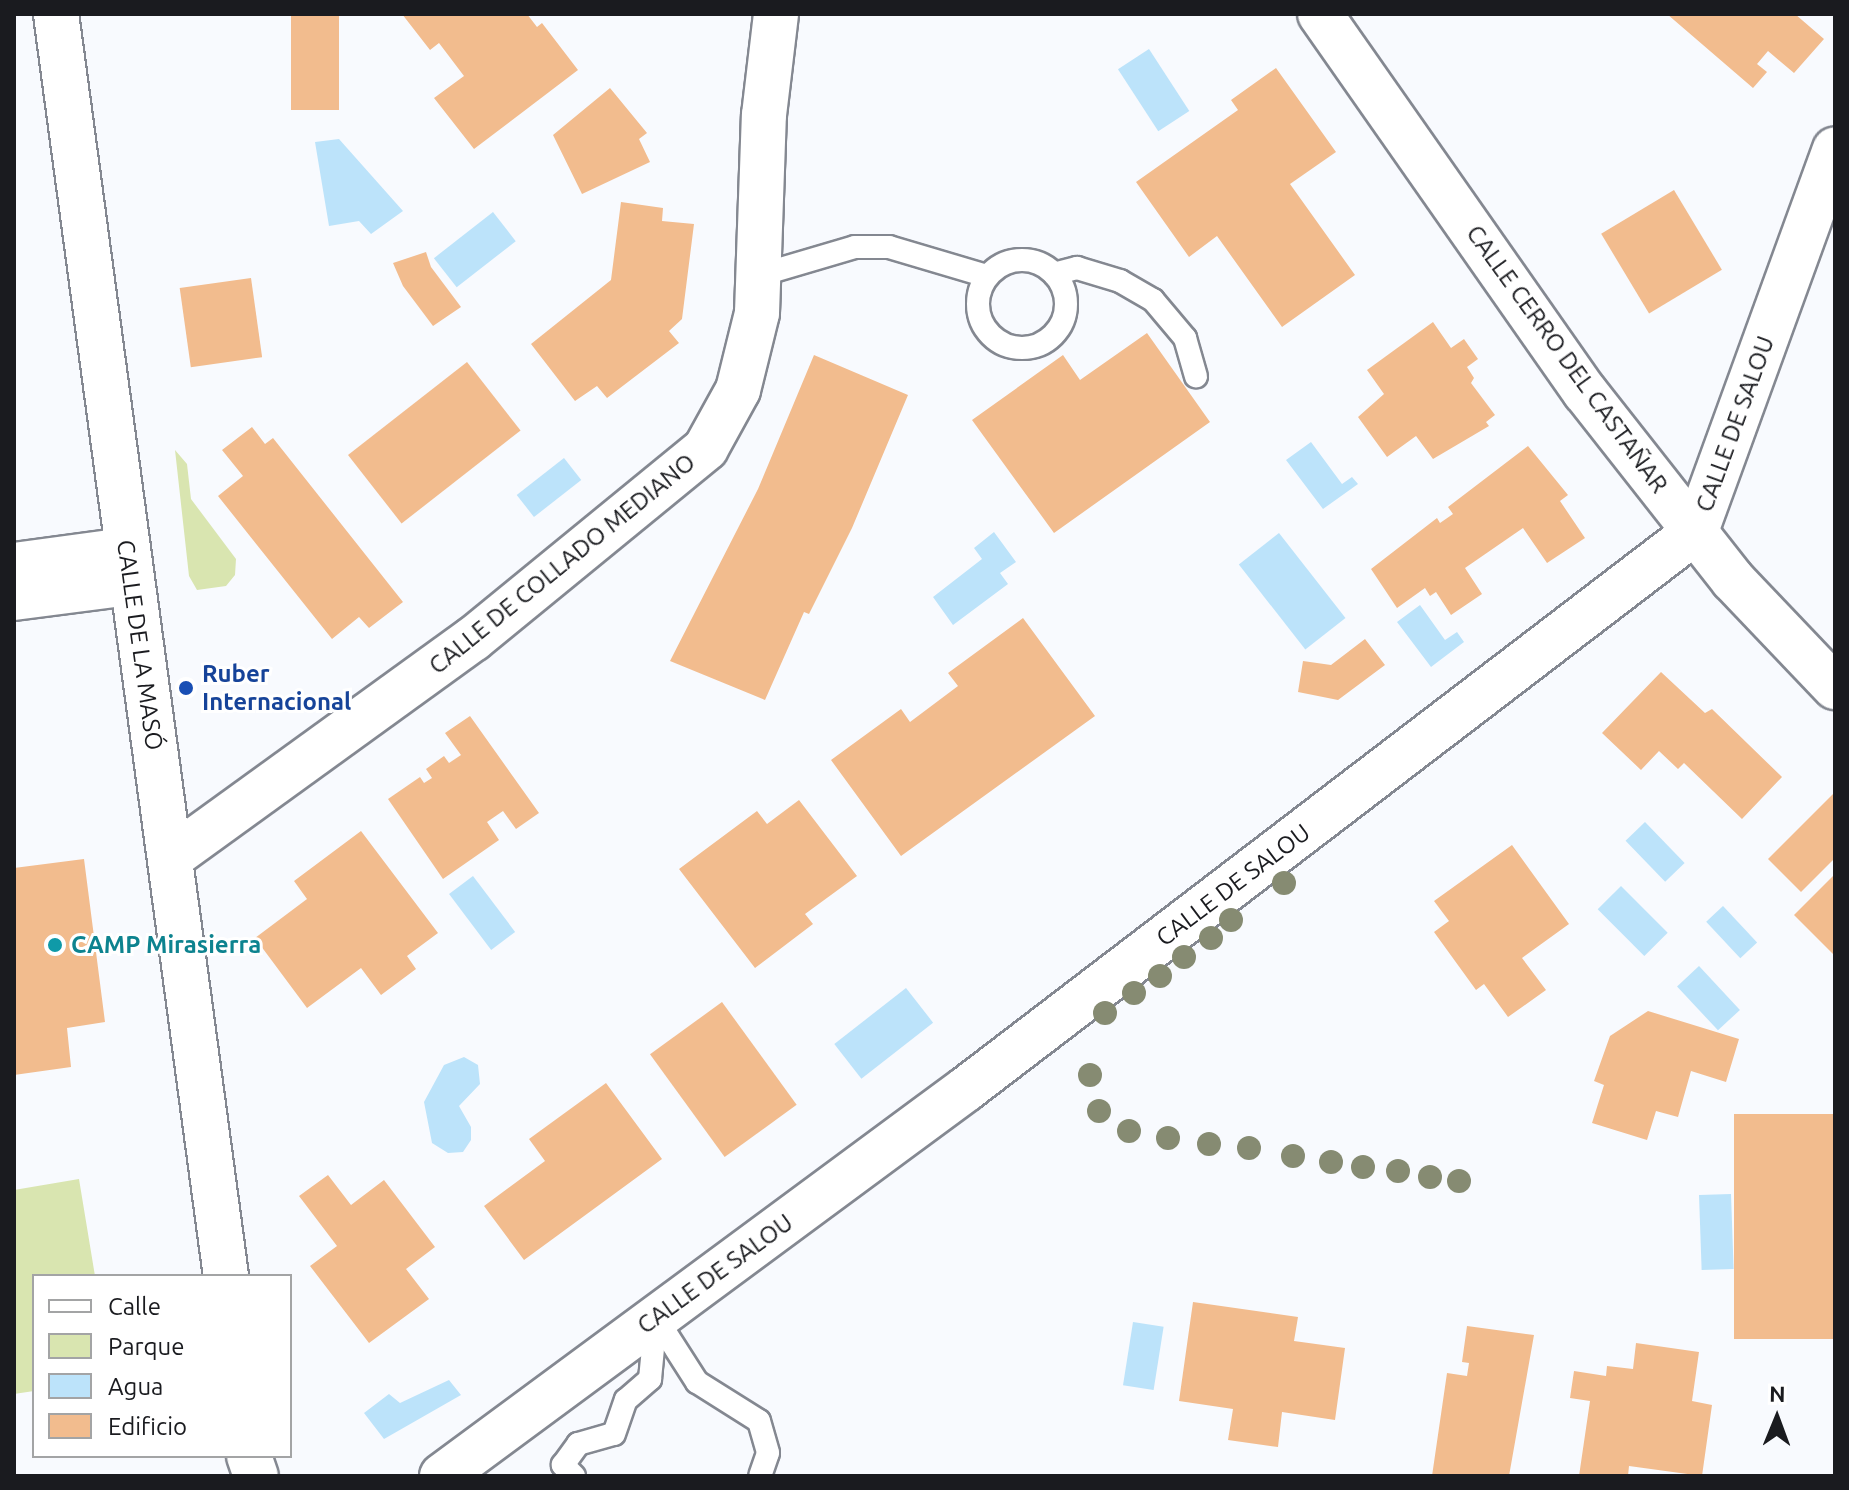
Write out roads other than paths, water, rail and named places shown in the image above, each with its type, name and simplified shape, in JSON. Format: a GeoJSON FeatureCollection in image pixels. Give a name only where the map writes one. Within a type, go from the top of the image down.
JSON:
{"type":"FeatureCollection","features":[{"type":"Feature","properties":{"kind":"street","name":"CALLE DE LA MASÓ"},"geometry":{"type":"LineString","coordinates":[[56,14],[128,567],[173,856],[226,1274]]}},
{"type":"Feature","properties":{"kind":"street","name":"CALLE DE COLLADO MEDIANO"},"geometry":{"type":"LineString","coordinates":[[173,856],[473,639],[679,475],[706,448],[738,390],[750,359],[760,275],[764,115],[776,14]]}},
{"type":"Feature","properties":{"kind":"street","name":"CALLE CERRO DEL CASTAÑAR"},"geometry":{"type":"LineString","coordinates":[[1320,14],[1585,392],[1763,616],[1835,687]]}},
{"type":"Feature","properties":{"kind":"street","name":"CALLE DE SALOU"},"geometry":{"type":"LineString","coordinates":[[442,1476],[966,1089],[1696,531],[1835,150]]}},
{"type":"Feature","properties":{"kind":"street"},"geometry":{"type":"LineString","coordinates":[[14,565],[128,567]]}},
{"type":"Feature","properties":{"kind":"street"},"geometry":{"type":"LineString","coordinates":[[14,598],[128,567]]}},
{"type":"Feature","properties":{"kind":"lane"},"geometry":{"type":"LineString","coordinates":[[760,275],[855,247],[889,247],[987,276]]}},
{"type":"Feature","properties":{"kind":"lane"},"geometry":{"type":"LineString","coordinates":[[1013,261],[1042,265],[1054,274],[1063,287],[1064,317],[1049,340],[1022,349],[995,340],[979,317],[980,289],[987,276],[1013,261]]}},
{"type":"Feature","properties":{"kind":"lane"},"geometry":{"type":"LineString","coordinates":[[1054,274],[1077,268],[1120,281],[1153,300],[1185,338],[1196,376]]}},
{"type":"Feature","properties":{"kind":"lane"},"geometry":{"type":"LineString","coordinates":[[574,1476],[563,1465],[578,1444],[614,1434],[626,1400],[650,1379],[656,1318]]}},
{"type":"Feature","properties":{"kind":"lane"},"geometry":{"type":"LineString","coordinates":[[656,1318],[697,1382],[759,1421],[768,1453],[760,1476]]}},
{"type":"Feature","properties":{"kind":"water"},"geometry":{"type":"Polygon","coordinates":[[[1149,49],[1189,111],[1158,131],[1118,69],[1149,49]]]}},
{"type":"Feature","properties":{"kind":"water"},"geometry":{"type":"Polygon","coordinates":[[[339,139],[403,211],[371,234],[359,221],[329,226],[315,142],[339,139]]]}},
{"type":"Feature","properties":{"kind":"water"},"geometry":{"type":"Polygon","coordinates":[[[493,212],[516,241],[457,287],[434,258],[493,212]]]}},
{"type":"Feature","properties":{"kind":"water"},"geometry":{"type":"Polygon","coordinates":[[[1311,442],[1342,484],[1352,477],[1358,484],[1323,509],[1286,460],[1311,442]]]}},
{"type":"Feature","properties":{"kind":"water"},"geometry":{"type":"Polygon","coordinates":[[[564,458],[581,480],[534,517],[517,495],[564,458]]]}},
{"type":"Feature","properties":{"kind":"water"},"geometry":{"type":"Polygon","coordinates":[[[994,532],[1016,562],[1000,573],[1008,584],[953,625],[933,597],[982,559],[974,548],[994,532]]]}},
{"type":"Feature","properties":{"kind":"water"},"geometry":{"type":"Polygon","coordinates":[[[1279,533],[1345,618],[1305,650],[1239,564],[1279,533]]]}},
{"type":"Feature","properties":{"kind":"water"},"geometry":{"type":"Polygon","coordinates":[[[1420,605],[1445,640],[1457,632],[1464,642],[1431,667],[1397,622],[1420,605]]]}},
{"type":"Feature","properties":{"kind":"water"},"geometry":{"type":"Polygon","coordinates":[[[1645,822],[1685,863],[1665,882],[1626,841],[1645,822]]]}},
{"type":"Feature","properties":{"kind":"water"},"geometry":{"type":"Polygon","coordinates":[[[473,876],[515,932],[491,950],[449,894],[473,876]]]}},
{"type":"Feature","properties":{"kind":"water"},"geometry":{"type":"Polygon","coordinates":[[[1621,886],[1668,933],[1644,956],[1598,909],[1621,886]]]}},
{"type":"Feature","properties":{"kind":"water"},"geometry":{"type":"Polygon","coordinates":[[[1723,906],[1757,943],[1740,958],[1706,922],[1723,906]]]}},
{"type":"Feature","properties":{"kind":"water"},"geometry":{"type":"Polygon","coordinates":[[[1699,966],[1740,1010],[1718,1030],[1677,986],[1699,966]]]}},
{"type":"Feature","properties":{"kind":"water"},"geometry":{"type":"Polygon","coordinates":[[[906,988],[933,1023],[861,1079],[834,1044],[906,988]]]}},
{"type":"Feature","properties":{"kind":"water"},"geometry":{"type":"Polygon","coordinates":[[[464,1057],[478,1065],[480,1084],[459,1106],[471,1127],[471,1140],[463,1152],[448,1153],[432,1143],[424,1102],[444,1065],[464,1057]]]}},
{"type":"Feature","properties":{"kind":"water"},"geometry":{"type":"Polygon","coordinates":[[[1731,1194],[1734,1269],[1702,1270],[1699,1195],[1731,1194]]]}},
{"type":"Feature","properties":{"kind":"water"},"geometry":{"type":"Polygon","coordinates":[[[1133,1322],[1164,1327],[1154,1390],[1123,1385],[1133,1322]]]}},
{"type":"Feature","properties":{"kind":"water"},"geometry":{"type":"Polygon","coordinates":[[[449,1380],[461,1395],[384,1439],[364,1413],[389,1394],[400,1403],[449,1380]]]}},
{"type":"Feature","properties":{"kind":"place","name":"Ruber Internacional"},"geometry":{"type":"Point","coordinates":[186,688]}},
{"type":"Feature","properties":{"kind":"place","name":"CAMP Mirasierra"},"geometry":{"type":"Point","coordinates":[55,945]}}]}
